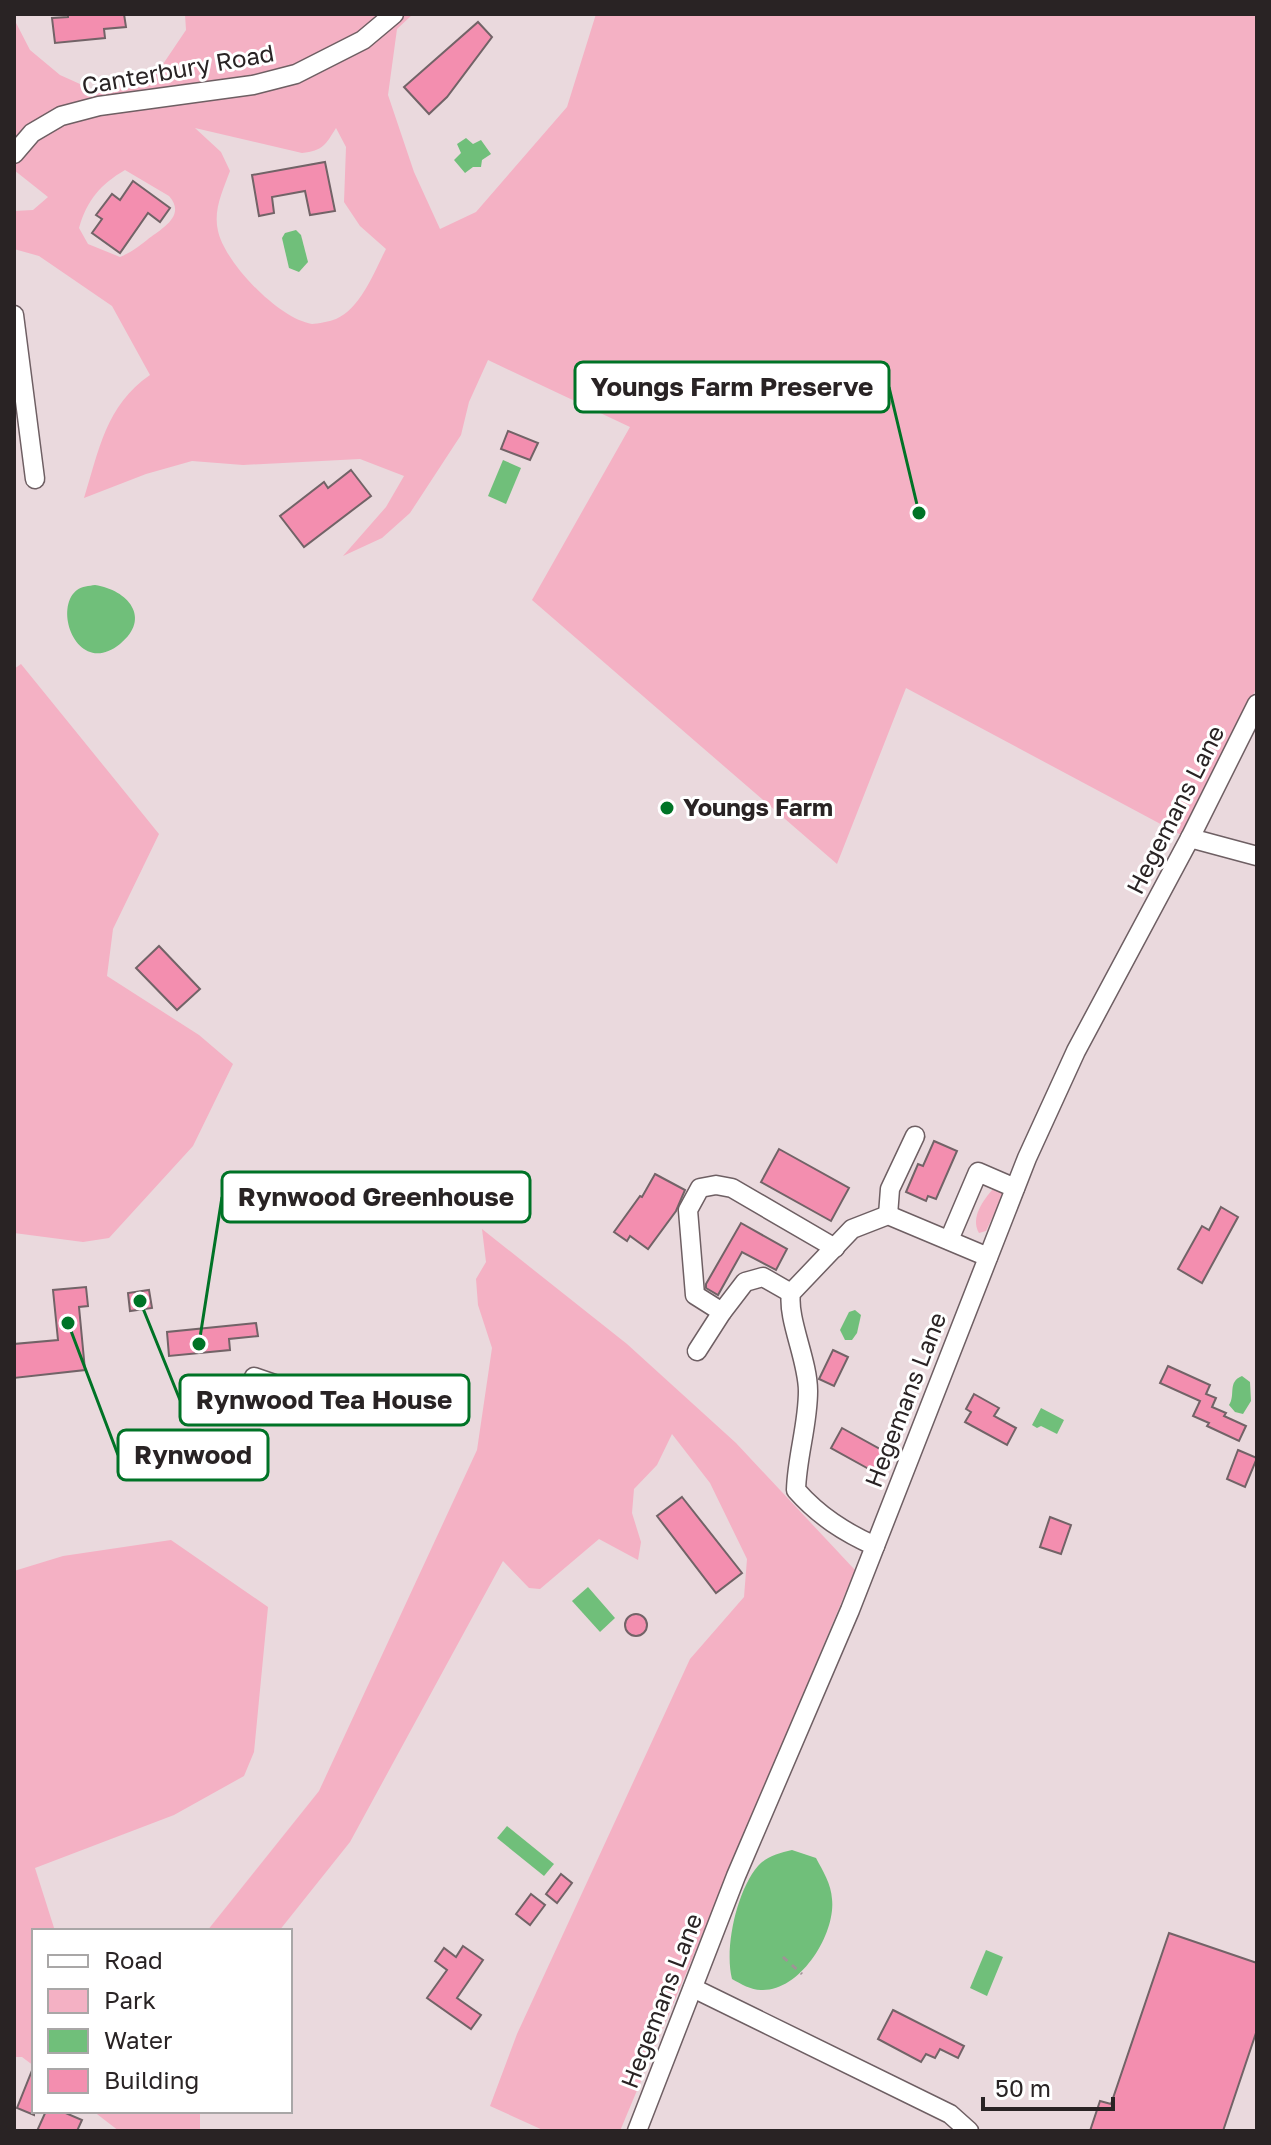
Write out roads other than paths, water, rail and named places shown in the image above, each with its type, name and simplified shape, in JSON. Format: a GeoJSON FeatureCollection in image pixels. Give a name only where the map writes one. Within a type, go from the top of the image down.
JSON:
{"type":"FeatureCollection","features":[{"type":"Feature","properties":{"kind":"street","name":"Canterbury Road"},"geometry":{"type":"LineString","coordinates":[[14,154],[32,133],[61,116],[110,104],[253,85],[296,74],[363,40],[394,14]]}},
{"type":"Feature","properties":{"kind":"street"},"geometry":{"type":"LineString","coordinates":[[14,315],[35,479]]}},
{"type":"Feature","properties":{"kind":"street","name":"Hegemans Lane"},"geometry":{"type":"LineString","coordinates":[[637,2131],[736,1876],[875,1546],[1015,1188],[1076,1051],[1190,838],[1257,704]]}},
{"type":"Feature","properties":{"kind":"street"},"geometry":{"type":"LineString","coordinates":[[1190,838],[1257,856]]}},
{"type":"Feature","properties":{"kind":"street"},"geometry":{"type":"LineString","coordinates":[[888,1215],[890,1189],[915,1136]]}},
{"type":"Feature","properties":{"kind":"street"},"geometry":{"type":"LineString","coordinates":[[949,1240],[978,1172],[1015,1188]]}},
{"type":"Feature","properties":{"kind":"street"},"geometry":{"type":"LineString","coordinates":[[722,1312],[695,1295],[688,1210],[700,1188],[716,1185],[732,1188],[835,1248]]}},
{"type":"Feature","properties":{"kind":"street"},"geometry":{"type":"LineString","coordinates":[[875,1546],[847,1533],[815,1511],[796,1490],[797,1461],[806,1423],[808,1389],[799,1334],[790,1304],[791,1293],[852,1229],[888,1215],[988,1257]]}},
{"type":"Feature","properties":{"kind":"street"},"geometry":{"type":"LineString","coordinates":[[697,1351],[745,1282],[763,1277],[791,1293]]}},
{"type":"Feature","properties":{"kind":"street"},"geometry":{"type":"LineString","coordinates":[[254,1377],[286,1388],[314,1386]]}},
{"type":"Feature","properties":{"kind":"street"},"geometry":{"type":"LineString","coordinates":[[693,1988],[950,2114],[969,2131]]}},
{"type":"Feature","properties":{"kind":"water"},"geometry":{"type":"Polygon","coordinates":[[[466,138],[473,144],[481,140],[491,154],[482,160],[481,167],[473,167],[465,173],[454,160],[461,153],[457,144],[466,138]]]}},
{"type":"Feature","properties":{"kind":"water"},"geometry":{"type":"Polygon","coordinates":[[[296,230],[301,235],[308,262],[299,272],[289,268],[282,238],[285,233],[296,230]]]}},
{"type":"Feature","properties":{"kind":"water"},"geometry":{"type":"Polygon","coordinates":[[[503,460],[521,468],[506,504],[488,496],[503,460]]]}},
{"type":"Feature","properties":{"kind":"water"},"geometry":{"type":"Polygon","coordinates":[[[95,585],[126,599],[135,615],[134,625],[120,644],[105,652],[92,653],[81,647],[73,637],[67,611],[70,599],[77,590],[95,585]]]}},
{"type":"Feature","properties":{"kind":"water"},"geometry":{"type":"Polygon","coordinates":[[[855,1310],[861,1315],[857,1333],[852,1340],[845,1340],[840,1330],[849,1312],[855,1310]]]}},
{"type":"Feature","properties":{"kind":"water"},"geometry":{"type":"Polygon","coordinates":[[[1242,1376],[1250,1382],[1251,1401],[1243,1414],[1235,1412],[1229,1405],[1233,1385],[1242,1376]]]}},
{"type":"Feature","properties":{"kind":"water"},"geometry":{"type":"Polygon","coordinates":[[[1041,1408],[1064,1420],[1057,1434],[1032,1425],[1041,1408]]]}},
{"type":"Feature","properties":{"kind":"water"},"geometry":{"type":"Polygon","coordinates":[[[588,1587],[615,1618],[600,1632],[572,1601],[588,1587]]]}},
{"type":"Feature","properties":{"kind":"water"},"geometry":{"type":"Polygon","coordinates":[[[507,1826],[554,1864],[544,1876],[497,1838],[507,1826]]]}},
{"type":"Feature","properties":{"kind":"water"},"geometry":{"type":"Polygon","coordinates":[[[792,1850],[816,1858],[826,1878],[832,1899],[828,1928],[813,1958],[789,1982],[775,1988],[754,1989],[732,1979],[731,1936],[738,1904],[758,1866],[769,1857],[792,1850]]]}},
{"type":"Feature","properties":{"kind":"water"},"geometry":{"type":"Polygon","coordinates":[[[986,1950],[1003,1957],[987,1996],[970,1988],[986,1950]]]}},
{"type":"Feature","properties":{"kind":"place","name":"Youngs Farm Preserve"},"geometry":{"type":"Point","coordinates":[919,513]}},
{"type":"Feature","properties":{"kind":"place","name":"Youngs Farm"},"geometry":{"type":"Point","coordinates":[667,808]}},
{"type":"Feature","properties":{"kind":"place","name":"Rynwood Tea House"},"geometry":{"type":"Point","coordinates":[140,1301]}},
{"type":"Feature","properties":{"kind":"place","name":"Rynwood"},"geometry":{"type":"Point","coordinates":[68,1323]}},
{"type":"Feature","properties":{"kind":"place","name":"Rynwood Greenhouse"},"geometry":{"type":"Point","coordinates":[199,1344]}}]}
